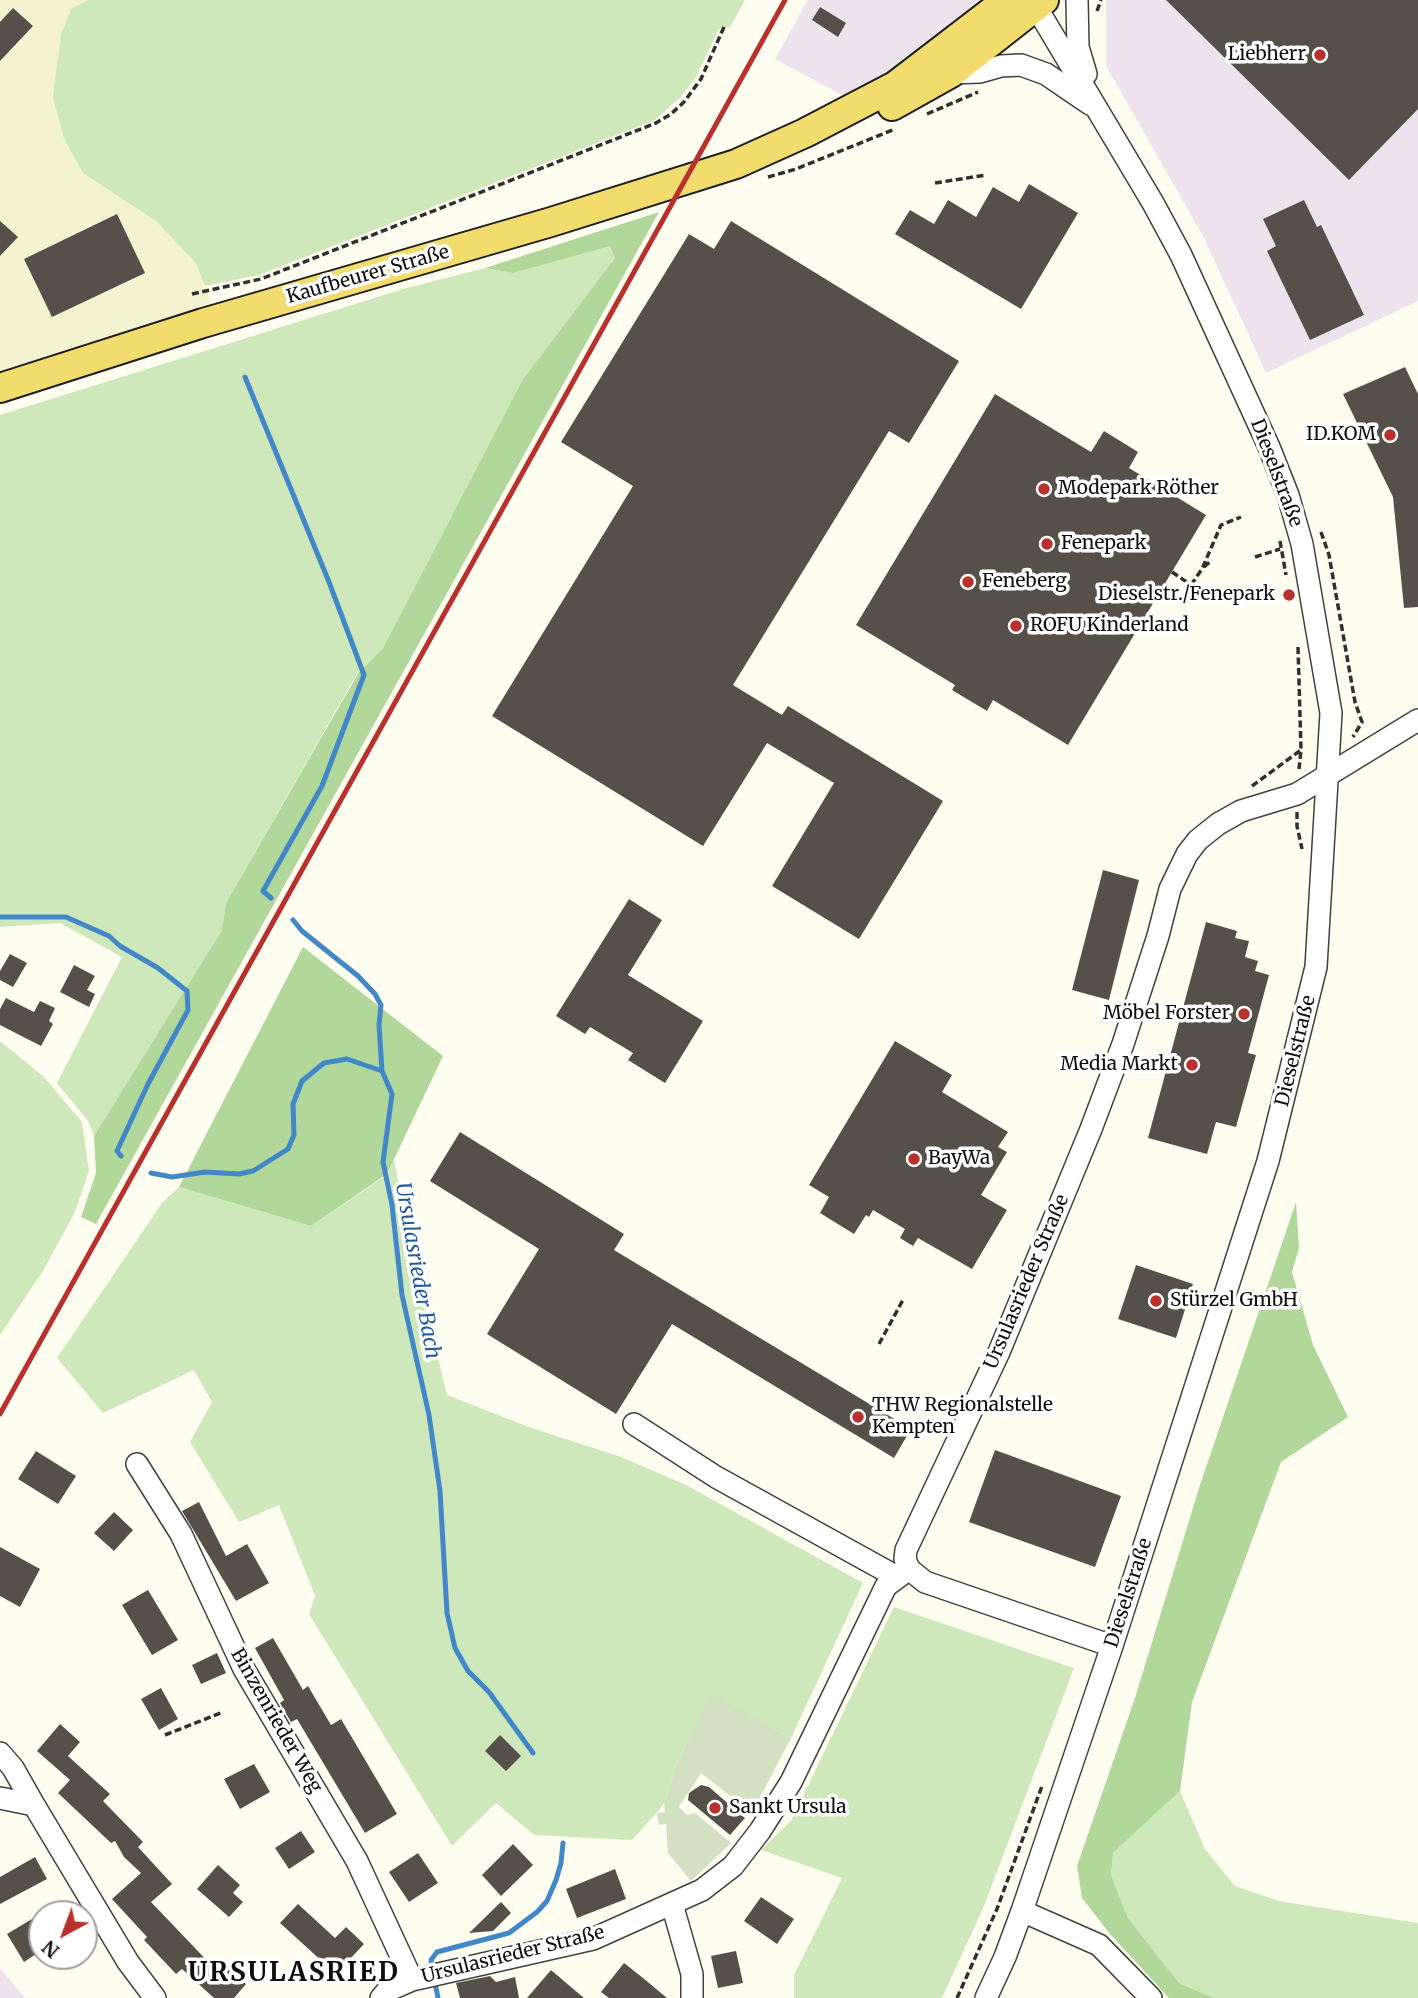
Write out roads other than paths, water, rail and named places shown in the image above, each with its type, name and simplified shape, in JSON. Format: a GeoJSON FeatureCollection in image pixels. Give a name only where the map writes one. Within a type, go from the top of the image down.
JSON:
{"type":"FeatureCollection","features":[{"type":"Feature","properties":{"kind":"main road","name":"Kaufbeurer Straße"},"geometry":{"type":"LineString","coordinates":[[0,388],[203,323],[551,222],[736,164],[805,133],[895,86],[1007,0]]}},
{"type":"Feature","properties":{"kind":"main road","name":"Kaufbeurer Straße"},"geometry":{"type":"LineString","coordinates":[[736,164],[778,157],[804,149],[915,94],[951,73],[1038,2]]}},
{"type":"Feature","properties":{"kind":"street","name":"Dieselstraße"},"geometry":{"type":"LineString","coordinates":[[1077,0],[1078,47],[1095,107]]}},
{"type":"Feature","properties":{"kind":"street","name":"Dieselstraße"},"geometry":{"type":"LineString","coordinates":[[986,1998],[1022,1911],[1112,1646],[1265,1174],[1316,967],[1331,713],[1302,544],[1288,495],[1269,447],[1181,255],[1038,2]]}},
{"type":"Feature","properties":{"kind":"street","name":"Dieselstraße"},"geometry":{"type":"LineString","coordinates":[[951,73],[1021,65],[1046,74],[1095,107]]}},
{"type":"Feature","properties":{"kind":"street","name":"Ursulasrieder Straße"},"geometry":{"type":"LineString","coordinates":[[381,1998],[387,1991],[427,1977],[593,1939],[702,1890],[733,1866],[760,1831],[791,1782],[886,1586],[903,1573],[906,1550],[999,1352],[1091,1129],[1123,1044],[1158,936],[1170,889],[1187,854],[1198,840],[1218,824],[1241,811],[1297,794],[1418,720]]}},
{"type":"Feature","properties":{"kind":"street"},"geometry":{"type":"LineString","coordinates":[[634,1424],[716,1477],[903,1573],[1112,1646]]}},
{"type":"Feature","properties":{"kind":"street","name":"Binzenrieder Weg"},"geometry":{"type":"LineString","coordinates":[[137,1464],[181,1534],[244,1669],[427,1977]]}},
{"type":"Feature","properties":{"kind":"street"},"geometry":{"type":"LineString","coordinates":[[0,1752],[13,1768],[128,1962],[155,1998]]}},
{"type":"Feature","properties":{"kind":"street"},"geometry":{"type":"LineString","coordinates":[[0,1798],[34,1805]]}},
{"type":"Feature","properties":{"kind":"street"},"geometry":{"type":"LineString","coordinates":[[672,1904],[692,1974],[692,1998]]}},
{"type":"Feature","properties":{"kind":"street"},"geometry":{"type":"LineString","coordinates":[[1022,1911],[1099,1945],[1151,1998]]}},
{"type":"Feature","properties":{"kind":"waterway"},"geometry":{"type":"LineString","coordinates":[[245,377],[364,675],[322,786],[263,891],[271,898]]}},
{"type":"Feature","properties":{"kind":"waterway","name":"Ursulasrieder Bach"},"geometry":{"type":"LineString","coordinates":[[0,917],[66,917],[109,936],[187,991],[188,1010],[148,1084],[117,1151],[121,1156]]}},
{"type":"Feature","properties":{"kind":"waterway"},"geometry":{"type":"LineString","coordinates":[[293,920],[302,931],[358,976],[375,994],[381,1005],[379,1025],[382,1071]]}},
{"type":"Feature","properties":{"kind":"waterway","name":"Ursulasrieder Bach"},"geometry":{"type":"LineString","coordinates":[[151,1173],[172,1177],[205,1172],[239,1174],[253,1171],[288,1149],[294,1135],[293,1104],[302,1081],[324,1063],[347,1059],[382,1071],[392,1094],[383,1162],[392,1205],[402,1295],[429,1415],[440,1491],[447,1613],[455,1648],[468,1671],[489,1692],[533,1753]]}},
{"type":"Feature","properties":{"kind":"waterway","name":"Ursulasrieder Bach"},"geometry":{"type":"LineString","coordinates":[[432,1969],[431,1960],[437,1952],[509,1933],[537,1912],[547,1901],[556,1880],[563,1843]]}},
{"type":"Feature","properties":{"kind":"waterway","name":"Ursulasrieder Bach"},"geometry":{"type":"LineString","coordinates":[[434,1978],[438,1998]]}},
{"type":"Feature","properties":{"kind":"railway"},"geometry":{"type":"LineString","coordinates":[[0,1414],[785,0]]}},
{"type":"Feature","properties":{"kind":"place","name":"Liebherr"},"geometry":{"type":"Point","coordinates":[1320,55]}},
{"type":"Feature","properties":{"kind":"place","name":"ID.KOM"},"geometry":{"type":"Point","coordinates":[1390,435]}},
{"type":"Feature","properties":{"kind":"place","name":"Modepark Röther"},"geometry":{"type":"Point","coordinates":[1044,489]}},
{"type":"Feature","properties":{"kind":"place","name":"Fenepark"},"geometry":{"type":"Point","coordinates":[1047,544]}},
{"type":"Feature","properties":{"kind":"place","name":"Feneberg"},"geometry":{"type":"Point","coordinates":[968,582]}},
{"type":"Feature","properties":{"kind":"place","name":"Dieselstr./Fenepark"},"geometry":{"type":"Point","coordinates":[1289,595]}},
{"type":"Feature","properties":{"kind":"place","name":"ROFU Kinderland"},"geometry":{"type":"Point","coordinates":[1016,626]}},
{"type":"Feature","properties":{"kind":"place","name":"Möbel Forster"},"geometry":{"type":"Point","coordinates":[1244,1014]}},
{"type":"Feature","properties":{"kind":"place","name":"Media Markt"},"geometry":{"type":"Point","coordinates":[1192,1065]}},
{"type":"Feature","properties":{"kind":"place","name":"BayWa"},"geometry":{"type":"Point","coordinates":[914,1159]}},
{"type":"Feature","properties":{"kind":"place","name":"Stürzel GmbH"},"geometry":{"type":"Point","coordinates":[1156,1301]}},
{"type":"Feature","properties":{"kind":"place","name":"THW Regionalstelle Kempten"},"geometry":{"type":"Point","coordinates":[858,1417]}},
{"type":"Feature","properties":{"kind":"place","name":"Sankt Ursula"},"geometry":{"type":"Point","coordinates":[715,1808]}},
{"type":"Feature","properties":{"kind":"district","name":"URSULASRIED"},"geometry":{"type":"Point","coordinates":[294,1974]}}]}
